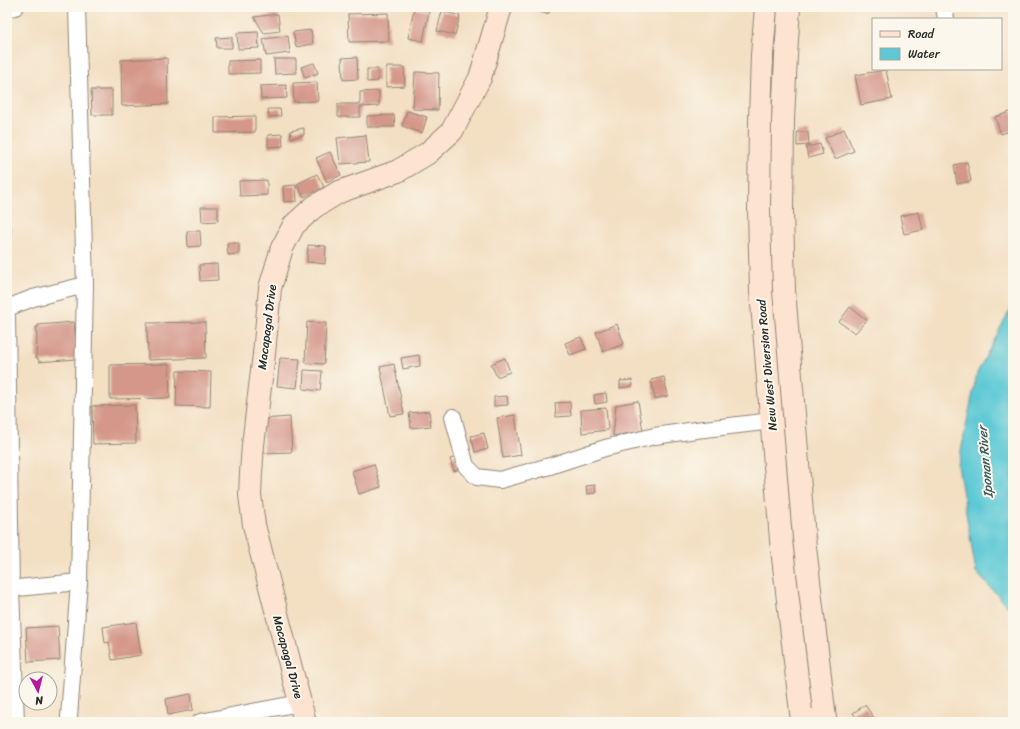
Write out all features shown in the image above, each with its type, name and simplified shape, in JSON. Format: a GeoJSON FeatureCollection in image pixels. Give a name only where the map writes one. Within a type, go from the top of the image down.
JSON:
{"type":"FeatureCollection","features":[{"type":"Feature","properties":{"kind":"street"},"geometry":{"type":"LineString","coordinates":[[7,7],[15,7]]}},
{"type":"Feature","properties":{"kind":"street"},"geometry":{"type":"LineString","coordinates":[[70,722],[79,582],[85,285],[77,7]]}},
{"type":"Feature","properties":{"kind":"street","name":"Macapagal Drive"},"geometry":{"type":"LineString","coordinates":[[303,713],[254,525],[250,495],[253,445],[270,288],[282,248],[294,225],[314,207],[339,192],[398,171],[428,154],[452,131],[480,78],[501,7]]}},
{"type":"Feature","properties":{"kind":"street","name":"New West Diversion Road"},"geometry":{"type":"LineString","coordinates":[[766,7],[762,55],[760,112],[759,211],[761,291],[781,540],[802,721],[825,719],[804,538],[784,290],[782,211],[783,120],[789,7]]}},
{"type":"Feature","properties":{"kind":"street"},"geometry":{"type":"LineString","coordinates":[[944,7],[946,18]]}},
{"type":"Feature","properties":{"kind":"street"},"geometry":{"type":"LineString","coordinates":[[7,308],[33,298],[85,285]]}},
{"type":"Feature","properties":{"kind":"street"},"geometry":{"type":"LineString","coordinates":[[7,316],[9,589],[16,722]]}},
{"type":"Feature","properties":{"kind":"street"},"geometry":{"type":"LineString","coordinates":[[453,417],[466,466],[477,477],[500,480],[605,448],[655,436],[772,421]]}},
{"type":"Feature","properties":{"kind":"street"},"geometry":{"type":"LineString","coordinates":[[9,589],[79,582]]}},
{"type":"Feature","properties":{"kind":"street"},"geometry":{"type":"LineString","coordinates":[[200,722],[303,713]]}},
{"type":"Feature","properties":{"kind":"water","name":"Iponan River"},"geometry":{"type":"Polygon","coordinates":[[[1013,304],[1013,612],[976,572],[958,465],[977,373],[1013,304]]]}},
{"type":"Feature","properties":{"kind":"building"},"geometry":{"type":"Polygon","coordinates":[[[523,7],[550,7],[548,14],[523,7]]]}},
{"type":"Feature","properties":{"kind":"building"},"geometry":{"type":"Polygon","coordinates":[[[414,9],[429,11],[423,41],[408,38],[414,9]]]}},
{"type":"Feature","properties":{"kind":"building"},"geometry":{"type":"Polygon","coordinates":[[[442,11],[460,16],[455,35],[437,31],[442,11]]]}},
{"type":"Feature","properties":{"kind":"building"},"geometry":{"type":"Polygon","coordinates":[[[388,13],[389,41],[349,42],[348,14],[388,13]]]}},
{"type":"Feature","properties":{"kind":"building"},"geometry":{"type":"Polygon","coordinates":[[[278,14],[280,31],[264,33],[254,17],[278,14]]]}},
{"type":"Feature","properties":{"kind":"building"},"geometry":{"type":"Polygon","coordinates":[[[311,30],[313,44],[296,47],[293,32],[311,30]]]}},
{"type":"Feature","properties":{"kind":"building"},"geometry":{"type":"Polygon","coordinates":[[[258,32],[259,48],[238,49],[237,33],[258,32]]]}},
{"type":"Feature","properties":{"kind":"building"},"geometry":{"type":"Polygon","coordinates":[[[288,36],[290,53],[266,56],[263,39],[288,36]]]}},
{"type":"Feature","properties":{"kind":"building"},"geometry":{"type":"Polygon","coordinates":[[[232,37],[232,48],[217,48],[216,38],[232,37]]]}},
{"type":"Feature","properties":{"kind":"building"},"geometry":{"type":"Polygon","coordinates":[[[357,57],[358,79],[343,80],[342,58],[357,57]]]}},
{"type":"Feature","properties":{"kind":"building"},"geometry":{"type":"Polygon","coordinates":[[[167,58],[168,104],[122,106],[121,60],[167,58]]]}},
{"type":"Feature","properties":{"kind":"building"},"geometry":{"type":"Polygon","coordinates":[[[274,59],[296,59],[296,73],[275,74],[274,59]]]}},
{"type":"Feature","properties":{"kind":"building"},"geometry":{"type":"Polygon","coordinates":[[[260,60],[260,73],[228,74],[228,61],[260,60]]]}},
{"type":"Feature","properties":{"kind":"building"},"geometry":{"type":"Polygon","coordinates":[[[314,63],[318,73],[305,78],[301,67],[314,63]]]}},
{"type":"Feature","properties":{"kind":"building"},"geometry":{"type":"Polygon","coordinates":[[[386,67],[404,67],[405,86],[386,87],[386,67]]]}},
{"type":"Feature","properties":{"kind":"building"},"geometry":{"type":"Polygon","coordinates":[[[367,69],[378,69],[378,81],[367,82],[367,69]]]}},
{"type":"Feature","properties":{"kind":"building"},"geometry":{"type":"Polygon","coordinates":[[[886,70],[892,99],[861,105],[855,75],[886,70]]]}},
{"type":"Feature","properties":{"kind":"building"},"geometry":{"type":"Polygon","coordinates":[[[415,72],[439,73],[438,110],[413,109],[415,72]]]}},
{"type":"Feature","properties":{"kind":"building"},"geometry":{"type":"Polygon","coordinates":[[[317,82],[318,101],[294,102],[293,83],[317,82]]]}},
{"type":"Feature","properties":{"kind":"building"},"geometry":{"type":"Polygon","coordinates":[[[286,85],[287,98],[261,99],[260,86],[286,85]]]}},
{"type":"Feature","properties":{"kind":"building"},"geometry":{"type":"Polygon","coordinates":[[[91,90],[112,90],[112,115],[92,115],[91,90]]]}},
{"type":"Feature","properties":{"kind":"building"},"geometry":{"type":"Polygon","coordinates":[[[379,91],[379,106],[360,107],[360,117],[338,117],[338,104],[360,104],[360,92],[379,91]]]}},
{"type":"Feature","properties":{"kind":"building"},"geometry":{"type":"Polygon","coordinates":[[[268,109],[280,109],[281,116],[269,117],[268,109]]]}},
{"type":"Feature","properties":{"kind":"building"},"geometry":{"type":"Polygon","coordinates":[[[407,111],[427,117],[422,133],[402,126],[407,111]]]}},
{"type":"Feature","properties":{"kind":"building"},"geometry":{"type":"Polygon","coordinates":[[[1013,111],[1013,130],[1001,134],[995,117],[1013,111]]]}},
{"type":"Feature","properties":{"kind":"building"},"geometry":{"type":"Polygon","coordinates":[[[394,115],[395,127],[367,127],[367,116],[394,115]]]}},
{"type":"Feature","properties":{"kind":"building"},"geometry":{"type":"Polygon","coordinates":[[[255,116],[255,132],[215,133],[215,117],[255,116]]]}},
{"type":"Feature","properties":{"kind":"building"},"geometry":{"type":"Polygon","coordinates":[[[304,128],[304,135],[291,138],[290,131],[304,128]]]}},
{"type":"Feature","properties":{"kind":"building"},"geometry":{"type":"Polygon","coordinates":[[[844,129],[854,151],[835,159],[825,138],[844,129]]]}},
{"type":"Feature","properties":{"kind":"building"},"geometry":{"type":"Polygon","coordinates":[[[797,132],[808,132],[809,145],[797,146],[797,132]]]}},
{"type":"Feature","properties":{"kind":"building"},"geometry":{"type":"Polygon","coordinates":[[[282,134],[283,146],[268,147],[268,135],[282,134]]]}},
{"type":"Feature","properties":{"kind":"building"},"geometry":{"type":"Polygon","coordinates":[[[366,135],[369,162],[340,164],[337,138],[366,135]]]}},
{"type":"Feature","properties":{"kind":"building"},"geometry":{"type":"Polygon","coordinates":[[[820,144],[823,154],[808,158],[806,147],[820,144]]]}},
{"type":"Feature","properties":{"kind":"building"},"geometry":{"type":"Polygon","coordinates":[[[330,152],[341,175],[327,182],[316,158],[330,152]]]}},
{"type":"Feature","properties":{"kind":"building"},"geometry":{"type":"Polygon","coordinates":[[[967,162],[971,181],[957,184],[954,165],[967,162]]]}},
{"type":"Feature","properties":{"kind":"building"},"geometry":{"type":"Polygon","coordinates":[[[317,174],[324,187],[304,197],[297,184],[317,174]]]}},
{"type":"Feature","properties":{"kind":"building"},"geometry":{"type":"Polygon","coordinates":[[[267,180],[267,195],[240,196],[239,181],[267,180]]]}},
{"type":"Feature","properties":{"kind":"building"},"geometry":{"type":"Polygon","coordinates":[[[296,185],[297,201],[284,202],[283,186],[296,185]]]}},
{"type":"Feature","properties":{"kind":"building"},"geometry":{"type":"Polygon","coordinates":[[[201,207],[218,207],[218,221],[202,222],[201,207]]]}},
{"type":"Feature","properties":{"kind":"building"},"geometry":{"type":"Polygon","coordinates":[[[919,212],[923,230],[904,234],[900,216],[919,212]]]}},
{"type":"Feature","properties":{"kind":"building"},"geometry":{"type":"Polygon","coordinates":[[[7,228],[11,228],[8,253],[7,253],[7,228]]]}},
{"type":"Feature","properties":{"kind":"building"},"geometry":{"type":"Polygon","coordinates":[[[187,231],[200,231],[201,246],[188,247],[187,231]]]}},
{"type":"Feature","properties":{"kind":"building"},"geometry":{"type":"Polygon","coordinates":[[[227,243],[239,243],[239,254],[228,255],[227,243]]]}},
{"type":"Feature","properties":{"kind":"building"},"geometry":{"type":"Polygon","coordinates":[[[308,245],[326,246],[325,264],[307,262],[308,245]]]}},
{"type":"Feature","properties":{"kind":"building"},"geometry":{"type":"Polygon","coordinates":[[[217,264],[218,280],[200,281],[199,265],[217,264]]]}},
{"type":"Feature","properties":{"kind":"building"},"geometry":{"type":"Polygon","coordinates":[[[850,307],[867,320],[855,333],[839,322],[850,307]]]}},
{"type":"Feature","properties":{"kind":"building"},"geometry":{"type":"Polygon","coordinates":[[[74,322],[77,358],[39,362],[38,358],[36,358],[36,327],[38,327],[38,325],[74,322]]]}},
{"type":"Feature","properties":{"kind":"building"},"geometry":{"type":"Polygon","coordinates":[[[205,322],[206,358],[148,360],[147,323],[205,322]]]}},
{"type":"Feature","properties":{"kind":"building"},"geometry":{"type":"Polygon","coordinates":[[[307,322],[326,323],[324,364],[305,363],[307,322]]]}},
{"type":"Feature","properties":{"kind":"building"},"geometry":{"type":"Polygon","coordinates":[[[617,324],[624,344],[603,352],[596,332],[617,324]]]}},
{"type":"Feature","properties":{"kind":"building"},"geometry":{"type":"Polygon","coordinates":[[[581,337],[586,349],[570,355],[565,343],[581,337]]]}},
{"type":"Feature","properties":{"kind":"building"},"geometry":{"type":"Polygon","coordinates":[[[419,355],[420,366],[403,369],[401,358],[419,355]]]}},
{"type":"Feature","properties":{"kind":"building"},"geometry":{"type":"Polygon","coordinates":[[[280,358],[300,359],[297,388],[277,386],[280,358]]]}},
{"type":"Feature","properties":{"kind":"building"},"geometry":{"type":"Polygon","coordinates":[[[505,358],[510,372],[497,377],[491,364],[505,358]]]}},
{"type":"Feature","properties":{"kind":"building"},"geometry":{"type":"Polygon","coordinates":[[[169,364],[170,398],[110,399],[110,365],[169,364]]]}},
{"type":"Feature","properties":{"kind":"building"},"geometry":{"type":"Polygon","coordinates":[[[394,364],[404,414],[390,416],[380,367],[394,364]]]}},
{"type":"Feature","properties":{"kind":"building"},"geometry":{"type":"Polygon","coordinates":[[[304,370],[322,371],[320,391],[303,389],[304,370]]]}},
{"type":"Feature","properties":{"kind":"building"},"geometry":{"type":"Polygon","coordinates":[[[177,371],[211,372],[210,407],[176,406],[177,371]]]}},
{"type":"Feature","properties":{"kind":"building"},"geometry":{"type":"Polygon","coordinates":[[[664,377],[668,396],[655,399],[651,380],[664,377]]]}},
{"type":"Feature","properties":{"kind":"building"},"geometry":{"type":"Polygon","coordinates":[[[632,380],[633,386],[620,388],[620,381],[632,380]]]}},
{"type":"Feature","properties":{"kind":"building"},"geometry":{"type":"Polygon","coordinates":[[[606,393],[607,402],[595,404],[594,395],[606,393]]]}},
{"type":"Feature","properties":{"kind":"building"},"geometry":{"type":"Polygon","coordinates":[[[507,396],[508,405],[494,406],[494,397],[507,396]]]}},
{"type":"Feature","properties":{"kind":"building"},"geometry":{"type":"Polygon","coordinates":[[[638,401],[643,431],[613,436],[616,405],[638,401]]]}},
{"type":"Feature","properties":{"kind":"building"},"geometry":{"type":"Polygon","coordinates":[[[570,402],[571,416],[556,417],[555,403],[570,402]]]}},
{"type":"Feature","properties":{"kind":"building"},"geometry":{"type":"Polygon","coordinates":[[[135,405],[136,443],[93,444],[92,406],[135,405]]]}},
{"type":"Feature","properties":{"kind":"building"},"geometry":{"type":"Polygon","coordinates":[[[606,408],[608,430],[582,433],[581,410],[606,408]]]}},
{"type":"Feature","properties":{"kind":"building"},"geometry":{"type":"Polygon","coordinates":[[[429,411],[431,426],[411,428],[409,413],[429,411]]]}},
{"type":"Feature","properties":{"kind":"building"},"geometry":{"type":"Polygon","coordinates":[[[515,415],[521,455],[503,458],[497,418],[515,415]]]}},
{"type":"Feature","properties":{"kind":"building"},"geometry":{"type":"Polygon","coordinates":[[[290,417],[292,452],[264,453],[262,419],[290,417]]]}},
{"type":"Feature","properties":{"kind":"building"},"geometry":{"type":"Polygon","coordinates":[[[484,433],[488,449],[475,452],[471,436],[484,433]]]}},
{"type":"Feature","properties":{"kind":"building"},"geometry":{"type":"Polygon","coordinates":[[[456,457],[460,469],[454,471],[450,459],[456,457]]]}},
{"type":"Feature","properties":{"kind":"building"},"geometry":{"type":"Polygon","coordinates":[[[374,464],[381,487],[359,494],[352,471],[374,464]]]}},
{"type":"Feature","properties":{"kind":"building"},"geometry":{"type":"Polygon","coordinates":[[[595,485],[596,493],[587,494],[586,486],[595,485]]]}},
{"type":"Feature","properties":{"kind":"building"},"geometry":{"type":"Polygon","coordinates":[[[136,622],[141,655],[112,660],[109,642],[105,643],[103,627],[136,622]]]}},
{"type":"Feature","properties":{"kind":"building"},"geometry":{"type":"Polygon","coordinates":[[[58,626],[60,660],[28,662],[26,628],[58,626]]]}},
{"type":"Feature","properties":{"kind":"building"},"geometry":{"type":"Polygon","coordinates":[[[191,694],[193,710],[168,715],[166,699],[191,694]]]}},
{"type":"Feature","properties":{"kind":"building"},"geometry":{"type":"Polygon","coordinates":[[[865,705],[877,722],[860,722],[853,713],[865,705]]]}}]}
